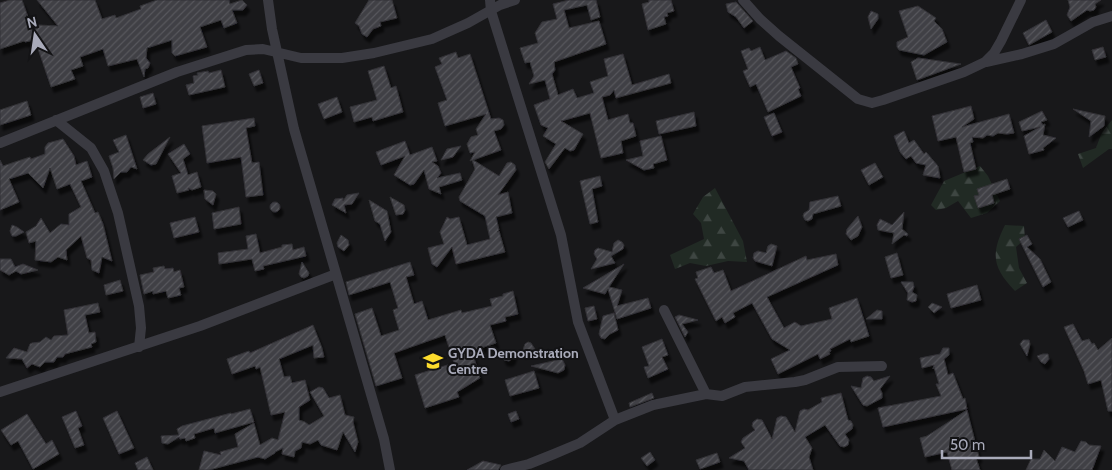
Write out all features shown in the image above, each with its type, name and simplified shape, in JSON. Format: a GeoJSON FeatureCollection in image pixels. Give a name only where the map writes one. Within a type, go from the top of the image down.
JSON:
{"type":"FeatureCollection","features":[{"type":"Feature","properties":{"kind":"street"},"geometry":{"type":"LineString","coordinates":[[268,0],[294,129],[384,439],[390,470]]}},
{"type":"Feature","properties":{"kind":"street"},"geometry":{"type":"LineString","coordinates":[[490,0],[561,235],[578,322],[615,420]]}},
{"type":"Feature","properties":{"kind":"street"},"geometry":{"type":"LineString","coordinates":[[0,142],[177,72],[246,50],[263,49],[301,58],[342,58],[374,53],[432,39],[492,11],[500,5],[515,0]]}},
{"type":"Feature","properties":{"kind":"street"},"geometry":{"type":"LineString","coordinates":[[743,0],[779,36],[858,100],[866,102],[883,100],[901,94],[964,72],[985,62],[1022,54],[1054,44],[1093,22],[1112,16]]}},
{"type":"Feature","properties":{"kind":"street"},"geometry":{"type":"LineString","coordinates":[[985,62],[994,53],[1021,0]]}},
{"type":"Feature","properties":{"kind":"street"},"geometry":{"type":"LineString","coordinates":[[56,120],[91,148],[104,171],[118,213],[139,306],[141,328],[139,347]]}},
{"type":"Feature","properties":{"kind":"street"},"geometry":{"type":"LineString","coordinates":[[0,392],[200,326],[336,274]]}},
{"type":"Feature","properties":{"kind":"street"},"geometry":{"type":"LineString","coordinates":[[664,310],[706,394]]}},
{"type":"Feature","properties":{"kind":"street"},"geometry":{"type":"LineString","coordinates":[[504,470],[530,464],[580,443],[615,420],[653,405],[706,394],[722,396],[745,386],[796,382],[838,367],[882,366]]}},
{"type":"Feature","properties":{"kind":"green space"},"geometry":{"type":"Polygon","coordinates":[[[1112,120],[1112,149],[1109,149],[1083,168],[1078,154],[1096,148],[1102,132],[1112,120]]]}},
{"type":"Feature","properties":{"kind":"green space"},"geometry":{"type":"Polygon","coordinates":[[[980,166],[988,176],[1000,201],[987,213],[971,218],[958,201],[946,208],[936,210],[931,205],[944,181],[980,166]]]}},
{"type":"Feature","properties":{"kind":"green space"},"geometry":{"type":"Polygon","coordinates":[[[715,188],[743,241],[747,262],[728,261],[706,266],[690,263],[675,269],[670,255],[704,239],[701,223],[693,214],[703,197],[715,188]]]}},
{"type":"Feature","properties":{"kind":"green space"},"geometry":{"type":"Polygon","coordinates":[[[1005,225],[1024,226],[1025,239],[1016,247],[1019,268],[1027,283],[1015,291],[1002,275],[996,261],[997,245],[1005,225]]]}},
{"type":"Feature","properties":{"kind":"building"},"geometry":{"type":"Polygon","coordinates":[[[10,0],[22,0],[32,28],[39,25],[58,26],[37,0],[95,0],[102,19],[115,15],[116,18],[141,9],[140,6],[157,0],[229,0],[230,4],[242,0],[247,5],[243,10],[232,10],[237,23],[224,28],[221,20],[200,27],[207,47],[175,56],[172,53],[172,40],[147,48],[146,58],[150,63],[148,68],[145,69],[144,77],[137,59],[108,66],[103,49],[80,57],[83,66],[71,70],[75,79],[51,87],[35,40],[24,41],[0,49],[0,3],[10,0]]]}},
{"type":"Feature","properties":{"kind":"building"},"geometry":{"type":"Polygon","coordinates":[[[369,0],[392,0],[397,18],[380,22],[381,26],[373,29],[367,37],[362,34],[359,26],[355,23],[369,0]]]}},
{"type":"Feature","properties":{"kind":"building"},"geometry":{"type":"Polygon","coordinates":[[[569,0],[596,0],[600,17],[591,20],[587,5],[564,10],[569,28],[599,21],[606,44],[554,62],[555,70],[552,74],[558,95],[573,89],[577,98],[594,93],[590,82],[608,76],[604,59],[623,54],[632,85],[669,74],[671,83],[616,98],[614,90],[610,95],[602,97],[608,120],[628,114],[630,123],[633,123],[636,136],[621,141],[623,153],[601,158],[590,113],[561,121],[583,134],[574,150],[570,151],[565,148],[549,169],[545,162],[556,144],[543,136],[548,128],[541,125],[534,105],[550,99],[545,80],[529,84],[534,76],[530,62],[525,63],[520,48],[538,43],[535,33],[542,22],[557,19],[553,4],[569,0]]]}},
{"type":"Feature","properties":{"kind":"building"},"geometry":{"type":"Polygon","coordinates":[[[649,0],[671,0],[674,11],[667,13],[668,16],[664,17],[666,24],[648,30],[642,4],[649,2],[649,0]]]}},
{"type":"Feature","properties":{"kind":"building"},"geometry":{"type":"Polygon","coordinates":[[[1068,0],[1101,0],[1095,4],[1094,10],[1087,10],[1071,21],[1067,15],[1070,7],[1068,0]]]}},
{"type":"Feature","properties":{"kind":"building"},"geometry":{"type":"Polygon","coordinates":[[[736,2],[753,21],[744,28],[736,17],[728,12],[726,4],[736,2]]]}},
{"type":"Feature","properties":{"kind":"building"},"geometry":{"type":"Polygon","coordinates":[[[918,6],[936,18],[934,21],[942,29],[947,42],[924,55],[899,50],[897,47],[897,42],[908,37],[899,11],[918,6]]]}},
{"type":"Feature","properties":{"kind":"building"},"geometry":{"type":"Polygon","coordinates":[[[871,11],[878,14],[878,19],[871,29],[868,17],[871,11]]]}},
{"type":"Feature","properties":{"kind":"building"},"geometry":{"type":"Polygon","coordinates":[[[1046,20],[1052,32],[1029,45],[1023,33],[1046,20]]]}},
{"type":"Feature","properties":{"kind":"building"},"geometry":{"type":"Polygon","coordinates":[[[760,47],[765,60],[786,51],[796,58],[798,64],[791,67],[800,88],[798,89],[801,96],[768,112],[756,84],[750,87],[743,71],[748,69],[741,51],[749,48],[751,51],[760,47]]]}},
{"type":"Feature","properties":{"kind":"building"},"geometry":{"type":"Polygon","coordinates":[[[1103,47],[1106,57],[1095,60],[1092,50],[1103,47]]]}},
{"type":"Feature","properties":{"kind":"building"},"geometry":{"type":"Polygon","coordinates":[[[456,52],[458,58],[470,54],[491,119],[499,118],[503,120],[504,125],[501,129],[494,131],[501,150],[473,160],[499,176],[507,163],[511,162],[515,165],[516,170],[498,195],[508,192],[512,213],[496,217],[499,230],[497,232],[499,231],[505,252],[456,264],[452,247],[437,267],[432,264],[428,248],[444,244],[440,232],[447,217],[450,219],[459,217],[467,245],[490,239],[485,216],[460,201],[459,197],[475,169],[472,160],[470,161],[475,152],[470,153],[467,144],[471,137],[478,135],[476,129],[486,114],[445,126],[438,103],[447,100],[435,67],[442,64],[439,58],[456,52]]]}},
{"type":"Feature","properties":{"kind":"building"},"geometry":{"type":"Polygon","coordinates":[[[918,58],[961,64],[917,80],[911,62],[918,58]]]}},
{"type":"Feature","properties":{"kind":"building"},"geometry":{"type":"Polygon","coordinates":[[[384,66],[391,88],[396,86],[403,112],[373,121],[372,117],[354,122],[350,107],[377,100],[368,71],[384,66]]]}},
{"type":"Feature","properties":{"kind":"building"},"geometry":{"type":"Polygon","coordinates":[[[221,70],[225,87],[189,95],[186,85],[194,83],[193,76],[198,75],[197,73],[221,70]]]}},
{"type":"Feature","properties":{"kind":"building"},"geometry":{"type":"Polygon","coordinates":[[[259,70],[263,83],[254,86],[249,74],[259,70]]]}},
{"type":"Feature","properties":{"kind":"building"},"geometry":{"type":"Polygon","coordinates":[[[153,93],[156,104],[143,108],[140,97],[153,93]]]}},
{"type":"Feature","properties":{"kind":"building"},"geometry":{"type":"Polygon","coordinates":[[[337,97],[342,112],[324,119],[318,104],[337,97]]]}},
{"type":"Feature","properties":{"kind":"building"},"geometry":{"type":"Polygon","coordinates":[[[27,101],[31,115],[0,125],[0,110],[27,101]]]}},
{"type":"Feature","properties":{"kind":"building"},"geometry":{"type":"Polygon","coordinates":[[[971,106],[974,119],[962,127],[1009,114],[1014,133],[998,133],[993,136],[987,135],[983,138],[972,137],[973,142],[970,143],[976,169],[964,172],[956,137],[938,141],[932,116],[971,106]]]}},
{"type":"Feature","properties":{"kind":"building"},"geometry":{"type":"Polygon","coordinates":[[[1073,109],[1105,116],[1104,126],[1089,137],[1091,121],[1073,109]]]}},
{"type":"Feature","properties":{"kind":"building"},"geometry":{"type":"Polygon","coordinates":[[[1042,111],[1047,120],[1041,122],[1043,125],[1045,124],[1043,135],[1056,138],[1043,148],[1044,150],[1029,154],[1024,136],[1040,127],[1022,131],[1019,122],[1042,111]]]}},
{"type":"Feature","properties":{"kind":"building"},"geometry":{"type":"Polygon","coordinates":[[[694,112],[696,126],[659,134],[656,121],[694,112]]]}},
{"type":"Feature","properties":{"kind":"building"},"geometry":{"type":"Polygon","coordinates":[[[774,113],[782,132],[772,136],[764,117],[774,113]]]}},
{"type":"Feature","properties":{"kind":"building"},"geometry":{"type":"Polygon","coordinates":[[[254,118],[255,126],[246,128],[252,163],[259,162],[263,195],[246,197],[241,157],[207,163],[202,126],[254,118]]]}},
{"type":"Feature","properties":{"kind":"building"},"geometry":{"type":"Polygon","coordinates":[[[904,131],[909,143],[914,140],[924,154],[926,152],[938,166],[940,178],[923,175],[926,165],[916,163],[911,156],[906,159],[900,152],[894,136],[904,131]]]}},
{"type":"Feature","properties":{"kind":"building"},"geometry":{"type":"Polygon","coordinates":[[[126,135],[137,169],[131,167],[127,172],[121,172],[114,179],[109,156],[119,152],[113,140],[126,135]]]}},
{"type":"Feature","properties":{"kind":"building"},"geometry":{"type":"Polygon","coordinates":[[[661,136],[667,160],[653,164],[654,168],[644,170],[626,160],[643,156],[640,141],[661,136]]]}},
{"type":"Feature","properties":{"kind":"building"},"geometry":{"type":"Polygon","coordinates":[[[170,137],[156,164],[151,165],[143,160],[148,154],[170,137]]]}},
{"type":"Feature","properties":{"kind":"building"},"geometry":{"type":"Polygon","coordinates":[[[63,139],[74,156],[76,165],[87,161],[92,177],[81,181],[95,213],[98,212],[103,224],[112,261],[102,257],[99,273],[92,270],[91,260],[87,258],[81,236],[66,250],[67,260],[58,257],[51,262],[35,260],[36,241],[29,243],[26,232],[36,226],[41,218],[50,233],[61,224],[69,225],[69,214],[81,207],[70,184],[57,189],[50,168],[43,188],[28,173],[9,179],[19,202],[0,210],[0,160],[3,166],[30,157],[31,159],[45,154],[45,147],[48,143],[63,139]]]}},
{"type":"Feature","properties":{"kind":"building"},"geometry":{"type":"Polygon","coordinates":[[[405,141],[410,155],[432,147],[437,161],[432,162],[438,166],[441,173],[437,178],[460,173],[462,180],[439,187],[441,194],[429,189],[424,170],[414,184],[410,185],[394,175],[405,156],[381,165],[376,152],[405,141]]]}},
{"type":"Feature","properties":{"kind":"building"},"geometry":{"type":"Polygon","coordinates":[[[184,144],[190,154],[183,159],[188,175],[197,172],[201,187],[192,190],[188,188],[189,190],[177,193],[172,176],[181,173],[168,154],[184,144]]]}},
{"type":"Feature","properties":{"kind":"building"},"geometry":{"type":"Polygon","coordinates":[[[461,146],[453,157],[441,160],[447,149],[461,146]]]}},
{"type":"Feature","properties":{"kind":"building"},"geometry":{"type":"Polygon","coordinates":[[[875,163],[883,177],[869,185],[861,170],[875,163]]]}},
{"type":"Feature","properties":{"kind":"building"},"geometry":{"type":"Polygon","coordinates":[[[600,176],[602,186],[592,189],[598,222],[590,224],[580,181],[600,176]]]}},
{"type":"Feature","properties":{"kind":"building"},"geometry":{"type":"Polygon","coordinates":[[[1007,179],[1010,189],[992,195],[994,203],[978,208],[974,196],[979,195],[977,189],[1007,179]]]}},
{"type":"Feature","properties":{"kind":"building"},"geometry":{"type":"Polygon","coordinates":[[[204,190],[213,191],[216,194],[213,205],[205,199],[204,190]]]}},
{"type":"Feature","properties":{"kind":"building"},"geometry":{"type":"Polygon","coordinates":[[[359,193],[352,204],[344,205],[346,213],[332,205],[335,199],[343,198],[343,201],[347,195],[359,193]]]}},
{"type":"Feature","properties":{"kind":"building"},"geometry":{"type":"Polygon","coordinates":[[[838,196],[841,206],[813,214],[812,219],[805,220],[803,216],[809,210],[810,202],[838,196]]]}},
{"type":"Feature","properties":{"kind":"building"},"geometry":{"type":"Polygon","coordinates":[[[390,197],[404,205],[405,210],[403,214],[396,215],[390,197]]]}},
{"type":"Feature","properties":{"kind":"building"},"geometry":{"type":"Polygon","coordinates":[[[369,200],[387,211],[391,232],[385,241],[380,224],[375,221],[369,200]]]}},
{"type":"Feature","properties":{"kind":"building"},"geometry":{"type":"Polygon","coordinates":[[[273,202],[277,202],[280,207],[279,211],[273,212],[270,209],[270,205],[273,202]]]}},
{"type":"Feature","properties":{"kind":"building"},"geometry":{"type":"Polygon","coordinates":[[[239,207],[241,224],[214,229],[212,213],[239,207]]]}},
{"type":"Feature","properties":{"kind":"building"},"geometry":{"type":"Polygon","coordinates":[[[1079,211],[1083,220],[1068,227],[1063,218],[1079,211]]]}},
{"type":"Feature","properties":{"kind":"building"},"geometry":{"type":"Polygon","coordinates":[[[904,212],[902,229],[908,234],[892,244],[894,233],[878,230],[877,225],[880,219],[892,225],[904,212]]]}},
{"type":"Feature","properties":{"kind":"building"},"geometry":{"type":"Polygon","coordinates":[[[858,216],[862,227],[858,236],[851,240],[846,234],[847,229],[858,216]]]}},
{"type":"Feature","properties":{"kind":"building"},"geometry":{"type":"Polygon","coordinates":[[[195,217],[199,232],[174,238],[170,223],[195,217]]]}},
{"type":"Feature","properties":{"kind":"building"},"geometry":{"type":"Polygon","coordinates":[[[12,225],[24,232],[12,236],[10,231],[12,225]]]}},
{"type":"Feature","properties":{"kind":"building"},"geometry":{"type":"Polygon","coordinates":[[[256,234],[260,253],[282,247],[282,245],[292,244],[293,250],[304,247],[306,256],[263,266],[264,269],[255,271],[252,259],[219,264],[218,253],[248,249],[246,236],[256,234]]]}},
{"type":"Feature","properties":{"kind":"building"},"geometry":{"type":"Polygon","coordinates":[[[341,235],[348,240],[349,245],[344,251],[338,247],[337,243],[341,235]]]}},
{"type":"Feature","properties":{"kind":"building"},"geometry":{"type":"Polygon","coordinates":[[[1027,235],[1032,244],[1027,247],[1040,259],[1051,282],[1043,287],[1019,239],[1027,235]]]}},
{"type":"Feature","properties":{"kind":"building"},"geometry":{"type":"Polygon","coordinates":[[[618,240],[624,245],[623,249],[611,256],[615,263],[591,269],[597,259],[594,254],[595,250],[598,248],[612,252],[614,243],[618,240]]]}},
{"type":"Feature","properties":{"kind":"building"},"geometry":{"type":"Polygon","coordinates":[[[771,244],[777,246],[772,266],[755,261],[753,258],[754,253],[758,251],[766,253],[768,246],[771,244]]]}},
{"type":"Feature","properties":{"kind":"building"},"geometry":{"type":"Polygon","coordinates":[[[897,253],[903,275],[891,278],[885,257],[897,253]]]}},
{"type":"Feature","properties":{"kind":"building"},"geometry":{"type":"Polygon","coordinates":[[[836,254],[838,265],[767,297],[784,328],[795,322],[801,326],[832,319],[829,308],[857,298],[869,336],[851,342],[850,339],[830,349],[830,354],[820,359],[818,354],[778,374],[771,359],[790,350],[772,339],[752,303],[733,313],[735,317],[725,323],[722,317],[716,321],[695,279],[698,278],[696,272],[711,267],[714,273],[723,270],[731,291],[806,256],[807,260],[836,254]]]}},
{"type":"Feature","properties":{"kind":"building"},"geometry":{"type":"Polygon","coordinates":[[[0,259],[11,259],[15,267],[23,264],[38,270],[21,274],[16,271],[9,275],[0,270],[0,259]]]}},
{"type":"Feature","properties":{"kind":"building"},"geometry":{"type":"Polygon","coordinates":[[[302,262],[309,273],[304,278],[299,274],[302,262]]]}},
{"type":"Feature","properties":{"kind":"building"},"geometry":{"type":"Polygon","coordinates":[[[410,262],[414,275],[406,277],[414,304],[422,301],[428,320],[461,310],[462,313],[492,306],[490,299],[513,291],[518,314],[505,317],[506,321],[490,325],[496,343],[472,351],[480,378],[457,392],[459,397],[425,408],[415,375],[454,363],[445,335],[394,353],[402,378],[376,386],[355,314],[372,308],[381,336],[399,330],[393,310],[398,308],[390,282],[349,295],[346,282],[410,262]]]}},
{"type":"Feature","properties":{"kind":"building"},"geometry":{"type":"Polygon","coordinates":[[[624,264],[609,287],[622,290],[617,306],[648,298],[651,308],[617,319],[608,289],[605,294],[583,288],[624,264]]]}},
{"type":"Feature","properties":{"kind":"building"},"geometry":{"type":"Polygon","coordinates":[[[164,266],[165,269],[173,268],[174,272],[180,270],[184,287],[179,288],[181,295],[168,298],[166,291],[153,294],[153,291],[144,294],[140,275],[154,272],[153,268],[164,266]]]}},
{"type":"Feature","properties":{"kind":"building"},"geometry":{"type":"Polygon","coordinates":[[[120,280],[123,291],[106,295],[104,285],[120,280]]]}},
{"type":"Feature","properties":{"kind":"building"},"geometry":{"type":"Polygon","coordinates":[[[901,282],[913,282],[912,292],[917,295],[916,301],[907,300],[908,293],[901,282]]]}},
{"type":"Feature","properties":{"kind":"building"},"geometry":{"type":"Polygon","coordinates":[[[977,285],[981,300],[951,308],[947,294],[977,285]]]}},
{"type":"Feature","properties":{"kind":"building"},"geometry":{"type":"Polygon","coordinates":[[[98,303],[100,312],[85,315],[89,333],[95,332],[96,342],[91,344],[92,347],[65,354],[63,357],[57,357],[54,362],[45,362],[40,367],[32,364],[27,368],[22,359],[6,358],[14,348],[27,352],[30,344],[40,342],[46,337],[51,340],[54,336],[68,335],[64,310],[98,303]]]}},
{"type":"Feature","properties":{"kind":"building"},"geometry":{"type":"Polygon","coordinates":[[[932,303],[942,307],[934,313],[928,307],[932,303]]]}},
{"type":"Feature","properties":{"kind":"building"},"geometry":{"type":"Polygon","coordinates":[[[594,306],[597,319],[588,321],[585,308],[594,306]]]}},
{"type":"Feature","properties":{"kind":"building"},"geometry":{"type":"Polygon","coordinates":[[[877,310],[882,311],[882,319],[866,319],[877,310]]]}},
{"type":"Feature","properties":{"kind":"building"},"geometry":{"type":"Polygon","coordinates":[[[614,313],[618,330],[605,339],[601,338],[599,334],[603,316],[614,313]]]}},
{"type":"Feature","properties":{"kind":"building"},"geometry":{"type":"Polygon","coordinates":[[[679,315],[698,320],[682,324],[688,332],[685,337],[675,317],[679,315]]]}},
{"type":"Feature","properties":{"kind":"building"},"geometry":{"type":"Polygon","coordinates":[[[1073,324],[1082,341],[1089,339],[1098,350],[1112,338],[1112,411],[1108,411],[1101,380],[1088,384],[1064,327],[1073,324]]]}},
{"type":"Feature","properties":{"kind":"building"},"geometry":{"type":"Polygon","coordinates":[[[313,325],[324,357],[314,358],[313,345],[279,359],[284,377],[290,376],[292,383],[305,380],[310,400],[299,407],[299,420],[309,425],[324,416],[310,392],[319,387],[323,388],[329,398],[340,395],[345,415],[354,417],[353,422],[358,442],[355,452],[343,432],[337,450],[321,445],[318,440],[310,444],[302,442],[301,448],[295,451],[294,457],[282,454],[283,448],[265,459],[258,457],[209,470],[199,470],[204,451],[221,455],[220,452],[238,447],[235,434],[254,423],[260,445],[272,438],[278,440],[285,412],[271,415],[260,367],[256,369],[255,366],[232,374],[227,359],[249,351],[250,353],[313,325]]]}},
{"type":"Feature","properties":{"kind":"building"},"geometry":{"type":"Polygon","coordinates":[[[662,339],[668,355],[662,357],[668,369],[648,378],[644,367],[649,366],[642,347],[662,339]]]}},
{"type":"Feature","properties":{"kind":"building"},"geometry":{"type":"Polygon","coordinates":[[[1023,340],[1029,340],[1030,344],[1027,356],[1020,344],[1023,340]]]}},
{"type":"Feature","properties":{"kind":"building"},"geometry":{"type":"Polygon","coordinates":[[[528,342],[535,349],[522,353],[525,344],[528,342]]]}},
{"type":"Feature","properties":{"kind":"building"},"geometry":{"type":"Polygon","coordinates":[[[943,348],[949,348],[949,355],[944,359],[948,375],[953,373],[963,399],[965,398],[967,409],[883,427],[878,408],[941,396],[936,384],[939,384],[934,367],[933,369],[934,365],[922,368],[920,358],[940,354],[943,348]]]}},
{"type":"Feature","properties":{"kind":"building"},"geometry":{"type":"Polygon","coordinates":[[[507,350],[514,352],[512,359],[509,361],[504,360],[502,356],[503,352],[507,350]]]}},
{"type":"Feature","properties":{"kind":"building"},"geometry":{"type":"Polygon","coordinates":[[[1048,354],[1049,359],[1045,364],[1037,356],[1048,354]]]}},
{"type":"Feature","properties":{"kind":"building"},"geometry":{"type":"Polygon","coordinates":[[[562,359],[565,365],[564,370],[558,373],[531,366],[562,359]]]}},
{"type":"Feature","properties":{"kind":"building"},"geometry":{"type":"Polygon","coordinates":[[[534,371],[539,388],[510,396],[505,380],[534,371]]]}},
{"type":"Feature","properties":{"kind":"building"},"geometry":{"type":"Polygon","coordinates":[[[890,376],[880,389],[882,398],[867,406],[863,405],[851,386],[861,388],[863,378],[871,377],[874,381],[890,376]]]}},
{"type":"Feature","properties":{"kind":"building"},"geometry":{"type":"Polygon","coordinates":[[[652,393],[654,398],[630,407],[629,403],[652,393]]]}},
{"type":"Feature","properties":{"kind":"building"},"geometry":{"type":"Polygon","coordinates":[[[841,393],[848,420],[853,425],[852,429],[845,434],[849,440],[848,445],[840,446],[825,425],[805,437],[812,448],[809,457],[813,470],[749,470],[744,461],[729,458],[745,448],[741,442],[743,438],[755,430],[752,426],[753,422],[757,419],[762,420],[772,439],[777,418],[781,416],[786,417],[795,432],[800,411],[808,410],[822,402],[821,398],[841,393]]]}},
{"type":"Feature","properties":{"kind":"building"},"geometry":{"type":"Polygon","coordinates":[[[250,409],[254,422],[215,433],[214,428],[194,434],[195,438],[186,441],[185,438],[180,439],[179,437],[168,444],[162,443],[161,436],[179,435],[177,429],[182,426],[250,409]]]}},
{"type":"Feature","properties":{"kind":"building"},"geometry":{"type":"Polygon","coordinates":[[[967,410],[979,457],[976,458],[980,470],[952,470],[947,452],[925,457],[920,438],[927,436],[967,410]]]}},
{"type":"Feature","properties":{"kind":"building"},"geometry":{"type":"Polygon","coordinates":[[[76,411],[82,426],[78,428],[84,445],[75,448],[62,417],[76,411]]]}},
{"type":"Feature","properties":{"kind":"building"},"geometry":{"type":"Polygon","coordinates":[[[117,411],[134,448],[119,454],[103,418],[117,411]]]}},
{"type":"Feature","properties":{"kind":"building"},"geometry":{"type":"Polygon","coordinates":[[[516,411],[519,419],[511,422],[508,414],[516,411]]]}},
{"type":"Feature","properties":{"kind":"building"},"geometry":{"type":"Polygon","coordinates":[[[27,414],[46,444],[52,440],[59,454],[33,469],[18,441],[11,445],[1,430],[27,414]]]}},
{"type":"Feature","properties":{"kind":"building"},"geometry":{"type":"Polygon","coordinates":[[[1081,441],[1089,445],[1101,446],[1092,470],[1026,470],[1031,459],[1040,459],[1044,450],[1055,461],[1062,447],[1075,452],[1081,441]]]}},
{"type":"Feature","properties":{"kind":"building"},"geometry":{"type":"Polygon","coordinates":[[[650,452],[655,460],[647,466],[641,458],[650,452]]]}},
{"type":"Feature","properties":{"kind":"building"},"geometry":{"type":"Polygon","coordinates":[[[717,453],[720,462],[700,469],[696,460],[717,453]]]}},
{"type":"Feature","properties":{"kind":"building"},"geometry":{"type":"Polygon","coordinates":[[[147,457],[153,470],[138,470],[135,463],[147,457]]]}},
{"type":"Feature","properties":{"kind":"building"},"geometry":{"type":"Polygon","coordinates":[[[483,461],[501,465],[498,470],[467,470],[483,461]]]}},
{"type":"Feature","properties":{"kind":"place","name":"GYDA Demonstration Centre"},"geometry":{"type":"Point","coordinates":[433,361]}}]}
